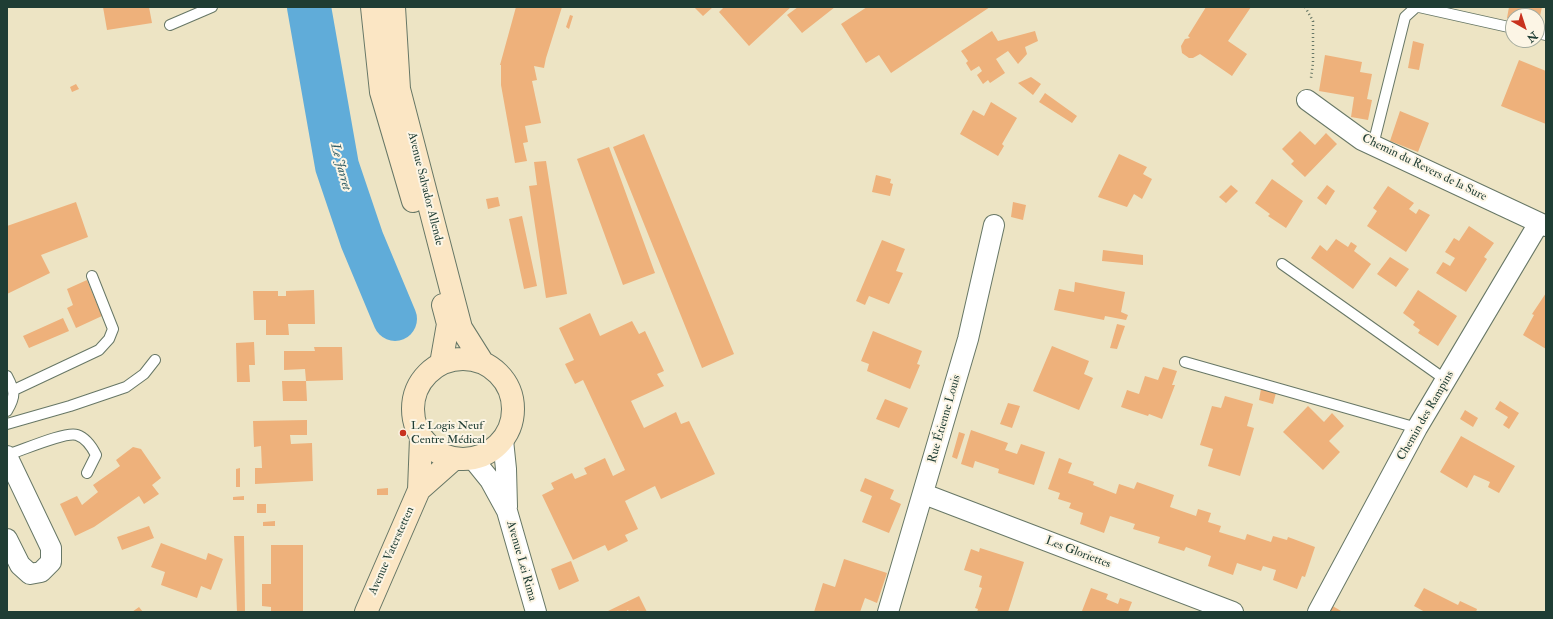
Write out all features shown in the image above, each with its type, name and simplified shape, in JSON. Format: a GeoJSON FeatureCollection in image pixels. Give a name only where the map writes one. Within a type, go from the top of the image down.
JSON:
{"type":"FeatureCollection","features":[{"type":"Feature","properties":{"kind":"main road","name":"Avenue Salvador Allende"},"geometry":{"type":"LineString","coordinates":[[372,7],[381,92],[448,324],[441,364]]}},
{"type":"Feature","properties":{"kind":"main road","name":"Avenue Salvador Allende"},"geometry":{"type":"LineString","coordinates":[[394,7],[399,89],[461,328],[483,363]]}},
{"type":"Feature","properties":{"kind":"main road"},"geometry":{"type":"LineString","coordinates":[[454,359],[465,359],[483,363],[496,371],[506,383],[512,397],[513,412],[510,427],[503,440],[494,449],[484,455],[464,459],[442,456],[430,448],[421,438],[414,425],[412,409],[414,394],[422,380],[433,369],[441,364],[454,359]]}},
{"type":"Feature","properties":{"kind":"main road","name":"Avenue Vaterstetten"},"geometry":{"type":"LineString","coordinates":[[366,612],[419,490],[421,438]]}},
{"type":"Feature","properties":{"kind":"main road","name":"Avenue Vaterstetten"},"geometry":{"type":"LineString","coordinates":[[419,490],[464,459]]}},
{"type":"Feature","properties":{"kind":"street","name":"Chemin du Revers de la Sure"},"geometry":{"type":"LineString","coordinates":[[1308,100],[1362,140],[1543,225]]}},
{"type":"Feature","properties":{"kind":"street","name":"Rue Étienne Louis"},"geometry":{"type":"LineString","coordinates":[[888,612],[924,494],[968,339],[994,225]]}},
{"type":"Feature","properties":{"kind":"street","name":"Chemin des Rampins"},"geometry":{"type":"LineString","coordinates":[[1318,612],[1417,428],[1543,225]]}},
{"type":"Feature","properties":{"kind":"street","name":"Avenue Lei Rima"},"geometry":{"type":"LineString","coordinates":[[503,440],[506,469],[507,510]]}},
{"type":"Feature","properties":{"kind":"street"},"geometry":{"type":"LineString","coordinates":[[7,456],[51,548],[51,562],[41,572],[30,574],[20,565],[7,539]]}},
{"type":"Feature","properties":{"kind":"street","name":"Avenue Lei Rima"},"geometry":{"type":"LineString","coordinates":[[464,459],[490,480],[507,510],[536,612]]}},
{"type":"Feature","properties":{"kind":"street","name":"Les Gloriettes"},"geometry":{"type":"LineString","coordinates":[[924,494],[1233,612]]}},
{"type":"Feature","properties":{"kind":"lane"},"geometry":{"type":"LineString","coordinates":[[170,25],[212,7]]}},
{"type":"Feature","properties":{"kind":"lane"},"geometry":{"type":"LineString","coordinates":[[1373,145],[1405,17],[1416,7]]}},
{"type":"Feature","properties":{"kind":"lane"},"geometry":{"type":"LineString","coordinates":[[1419,7],[1505,26]]}},
{"type":"Feature","properties":{"kind":"lane"},"geometry":{"type":"LineString","coordinates":[[1282,264],[1446,380]]}},
{"type":"Feature","properties":{"kind":"lane"},"geometry":{"type":"LineString","coordinates":[[14,390],[99,350],[109,340],[113,329],[92,276]]}},
{"type":"Feature","properties":{"kind":"lane"},"geometry":{"type":"LineString","coordinates":[[7,424],[70,406],[126,387],[144,374],[155,360]]}},
{"type":"Feature","properties":{"kind":"lane"},"geometry":{"type":"LineString","coordinates":[[1185,362],[1417,428]]}},
{"type":"Feature","properties":{"kind":"lane"},"geometry":{"type":"LineString","coordinates":[[7,376],[14,390],[13,401],[7,411]]}},
{"type":"Feature","properties":{"kind":"lane"},"geometry":{"type":"LineString","coordinates":[[7,456],[62,436],[76,434],[91,444],[96,455],[87,473]]}},
{"type":"Feature","properties":{"kind":"path"},"geometry":{"type":"LineString","coordinates":[[1305,7],[1313,21],[1313,63],[1308,100]]}},
{"type":"Feature","properties":{"kind":"building"},"geometry":{"type":"Polygon","coordinates":[[[103,7],[149,7],[152,23],[107,30],[103,7]]]}},
{"type":"Feature","properties":{"kind":"building"},"geometry":{"type":"Polygon","coordinates":[[[516,7],[562,7],[544,68],[534,66],[537,80],[532,81],[541,123],[525,126],[528,142],[523,143],[527,161],[515,163],[501,85],[500,65],[516,7]]]}},
{"type":"Feature","properties":{"kind":"building"},"geometry":{"type":"Polygon","coordinates":[[[694,7],[713,7],[703,16],[694,7]]]}},
{"type":"Feature","properties":{"kind":"building"},"geometry":{"type":"Polygon","coordinates":[[[724,7],[791,7],[749,46],[719,12],[724,7]]]}},
{"type":"Feature","properties":{"kind":"building"},"geometry":{"type":"Polygon","coordinates":[[[798,7],[835,7],[802,33],[787,15],[798,7]]]}},
{"type":"Feature","properties":{"kind":"building"},"geometry":{"type":"Polygon","coordinates":[[[867,7],[990,7],[891,73],[879,55],[866,63],[841,24],[867,7]]]}},
{"type":"Feature","properties":{"kind":"building"},"geometry":{"type":"Polygon","coordinates":[[[1206,7],[1251,7],[1228,41],[1247,54],[1232,76],[1200,54],[1193,58],[1189,58],[1182,53],[1181,46],[1185,39],[1190,38],[1188,36],[1206,7]]]}},
{"type":"Feature","properties":{"kind":"building"},"geometry":{"type":"Polygon","coordinates":[[[1509,7],[1542,7],[1542,8],[1509,7]]]}},
{"type":"Feature","properties":{"kind":"building"},"geometry":{"type":"Polygon","coordinates":[[[570,15],[573,16],[569,29],[566,27],[570,15]]]}},
{"type":"Feature","properties":{"kind":"building"},"geometry":{"type":"Polygon","coordinates":[[[992,31],[998,41],[1035,31],[1038,41],[1025,47],[1027,54],[1018,64],[1008,51],[996,59],[1005,73],[990,83],[988,80],[983,84],[977,75],[982,71],[979,66],[971,71],[966,63],[968,61],[961,51],[992,31]]]}},
{"type":"Feature","properties":{"kind":"building"},"geometry":{"type":"Polygon","coordinates":[[[1413,41],[1424,44],[1419,70],[1408,68],[1413,41]]]}},
{"type":"Feature","properties":{"kind":"building"},"geometry":{"type":"Polygon","coordinates":[[[1325,55],[1362,62],[1360,72],[1372,74],[1367,99],[1372,100],[1368,120],[1351,117],[1354,97],[1319,91],[1325,55]]]}},
{"type":"Feature","properties":{"kind":"building"},"geometry":{"type":"Polygon","coordinates":[[[1519,60],[1546,71],[1546,124],[1501,106],[1519,60]]]}},
{"type":"Feature","properties":{"kind":"building"},"geometry":{"type":"Polygon","coordinates":[[[1031,77],[1041,84],[1033,95],[1018,83],[1031,77]]]}},
{"type":"Feature","properties":{"kind":"building"},"geometry":{"type":"Polygon","coordinates":[[[76,84],[79,89],[72,92],[70,87],[76,84]]]}},
{"type":"Feature","properties":{"kind":"building"},"geometry":{"type":"Polygon","coordinates":[[[1045,93],[1077,116],[1072,123],[1039,102],[1045,93]]]}},
{"type":"Feature","properties":{"kind":"building"},"geometry":{"type":"Polygon","coordinates":[[[991,102],[1017,118],[1002,144],[1004,146],[998,156],[960,134],[973,110],[984,116],[991,102]]]}},
{"type":"Feature","properties":{"kind":"building"},"geometry":{"type":"Polygon","coordinates":[[[1400,111],[1429,123],[1418,152],[1390,141],[1400,111]]]}},
{"type":"Feature","properties":{"kind":"building"},"geometry":{"type":"Polygon","coordinates":[[[1300,131],[1315,145],[1326,133],[1337,144],[1305,177],[1291,164],[1294,161],[1282,149],[1300,131]]]}},
{"type":"Feature","properties":{"kind":"building"},"geometry":{"type":"Polygon","coordinates":[[[644,134],[734,354],[702,368],[613,147],[644,134]]]}},
{"type":"Feature","properties":{"kind":"building"},"geometry":{"type":"Polygon","coordinates":[[[609,147],[655,273],[623,285],[577,159],[609,147]]]}},
{"type":"Feature","properties":{"kind":"building"},"geometry":{"type":"Polygon","coordinates":[[[1119,154],[1147,167],[1143,174],[1152,179],[1142,199],[1134,194],[1127,207],[1098,197],[1119,154]]]}},
{"type":"Feature","properties":{"kind":"building"},"geometry":{"type":"Polygon","coordinates":[[[546,161],[567,294],[546,298],[529,186],[537,185],[534,162],[546,161]]]}},
{"type":"Feature","properties":{"kind":"building"},"geometry":{"type":"Polygon","coordinates":[[[876,175],[891,179],[890,183],[893,184],[890,196],[872,192],[876,175]]]}},
{"type":"Feature","properties":{"kind":"building"},"geometry":{"type":"Polygon","coordinates":[[[1272,179],[1303,201],[1286,228],[1268,216],[1270,214],[1255,203],[1272,179]]]}},
{"type":"Feature","properties":{"kind":"building"},"geometry":{"type":"Polygon","coordinates":[[[1231,185],[1238,191],[1226,203],[1219,197],[1231,185]]]}},
{"type":"Feature","properties":{"kind":"building"},"geometry":{"type":"Polygon","coordinates":[[[1327,185],[1335,191],[1326,205],[1317,198],[1327,185]]]}},
{"type":"Feature","properties":{"kind":"building"},"geometry":{"type":"Polygon","coordinates":[[[1388,186],[1414,203],[1409,209],[1416,214],[1419,209],[1430,215],[1406,252],[1367,226],[1377,211],[1373,208],[1388,186]]]}},
{"type":"Feature","properties":{"kind":"building"},"geometry":{"type":"Polygon","coordinates":[[[498,197],[500,206],[488,209],[486,199],[498,197]]]}},
{"type":"Feature","properties":{"kind":"building"},"geometry":{"type":"Polygon","coordinates":[[[76,202],[88,237],[41,255],[50,273],[7,294],[7,226],[76,202]]]}},
{"type":"Feature","properties":{"kind":"building"},"geometry":{"type":"Polygon","coordinates":[[[1013,202],[1026,205],[1023,220],[1011,217],[1013,202]]]}},
{"type":"Feature","properties":{"kind":"building"},"geometry":{"type":"Polygon","coordinates":[[[522,216],[537,286],[524,289],[509,219],[522,216]]]}},
{"type":"Feature","properties":{"kind":"building"},"geometry":{"type":"Polygon","coordinates":[[[1469,226],[1494,243],[1484,257],[1487,259],[1466,292],[1436,273],[1443,262],[1450,266],[1455,258],[1445,252],[1454,238],[1459,241],[1469,226]]]}},
{"type":"Feature","properties":{"kind":"building"},"geometry":{"type":"Polygon","coordinates":[[[1336,239],[1348,247],[1351,242],[1357,246],[1354,251],[1371,264],[1353,289],[1311,258],[1320,245],[1327,251],[1336,239]]]}},
{"type":"Feature","properties":{"kind":"building"},"geometry":{"type":"Polygon","coordinates":[[[882,240],[905,249],[896,271],[903,273],[889,304],[869,296],[865,305],[856,301],[882,240]]]}},
{"type":"Feature","properties":{"kind":"building"},"geometry":{"type":"Polygon","coordinates":[[[1103,250],[1143,255],[1143,265],[1102,261],[1103,250]]]}},
{"type":"Feature","properties":{"kind":"building"},"geometry":{"type":"Polygon","coordinates":[[[1390,257],[1409,269],[1396,287],[1377,274],[1390,257]]]}},
{"type":"Feature","properties":{"kind":"building"},"geometry":{"type":"Polygon","coordinates":[[[87,280],[102,316],[76,328],[67,308],[73,305],[67,289],[87,280]]]}},
{"type":"Feature","properties":{"kind":"building"},"geometry":{"type":"Polygon","coordinates":[[[1075,282],[1125,292],[1121,312],[1128,315],[1126,320],[1105,316],[1104,320],[1054,310],[1059,289],[1074,292],[1075,282]]]}},
{"type":"Feature","properties":{"kind":"building"},"geometry":{"type":"Polygon","coordinates":[[[314,290],[315,324],[288,324],[289,335],[266,335],[266,320],[254,320],[253,291],[278,291],[278,296],[286,296],[286,291],[314,290]]]}},
{"type":"Feature","properties":{"kind":"building"},"geometry":{"type":"Polygon","coordinates":[[[1418,290],[1457,316],[1438,346],[1418,333],[1420,330],[1413,325],[1415,322],[1403,313],[1418,290]]]}},
{"type":"Feature","properties":{"kind":"building"},"geometry":{"type":"Polygon","coordinates":[[[1546,293],[1546,349],[1523,335],[1534,315],[1532,314],[1546,293]]]}},
{"type":"Feature","properties":{"kind":"building"},"geometry":{"type":"Polygon","coordinates":[[[590,313],[600,336],[632,321],[639,334],[645,331],[664,371],[657,374],[664,386],[631,401],[644,428],[676,412],[681,424],[689,421],[715,474],[661,499],[655,486],[625,501],[638,529],[625,535],[628,541],[608,551],[605,545],[573,560],[542,495],[554,489],[551,483],[572,473],[575,479],[587,474],[584,468],[605,458],[613,476],[625,470],[583,380],[575,384],[565,364],[574,360],[559,328],[590,313]]]}},
{"type":"Feature","properties":{"kind":"building"},"geometry":{"type":"Polygon","coordinates":[[[63,318],[69,331],[29,348],[23,336],[63,318]]]}},
{"type":"Feature","properties":{"kind":"building"},"geometry":{"type":"Polygon","coordinates":[[[1117,324],[1125,326],[1117,349],[1110,348],[1117,324]]]}},
{"type":"Feature","properties":{"kind":"building"},"geometry":{"type":"Polygon","coordinates":[[[873,331],[922,351],[917,364],[920,365],[910,389],[867,371],[869,364],[861,361],[873,331]]]}},
{"type":"Feature","properties":{"kind":"building"},"geometry":{"type":"Polygon","coordinates":[[[254,342],[255,365],[249,365],[250,382],[237,382],[236,343],[254,342]]]}},
{"type":"Feature","properties":{"kind":"building"},"geometry":{"type":"Polygon","coordinates":[[[1052,346],[1089,361],[1084,374],[1093,378],[1079,410],[1033,391],[1052,346]]]}},
{"type":"Feature","properties":{"kind":"building"},"geometry":{"type":"Polygon","coordinates":[[[314,347],[342,347],[343,380],[306,381],[305,369],[284,370],[284,351],[315,351],[314,347]]]}},
{"type":"Feature","properties":{"kind":"building"},"geometry":{"type":"Polygon","coordinates":[[[1163,367],[1177,371],[1172,385],[1175,385],[1162,419],[1121,407],[1127,390],[1139,394],[1145,376],[1158,380],[1163,367]]]}},
{"type":"Feature","properties":{"kind":"building"},"geometry":{"type":"Polygon","coordinates":[[[282,381],[306,381],[307,401],[283,401],[282,381]]]}},
{"type":"Feature","properties":{"kind":"building"},"geometry":{"type":"Polygon","coordinates":[[[1261,389],[1276,393],[1273,404],[1259,400],[1261,389]]]}},
{"type":"Feature","properties":{"kind":"building"},"geometry":{"type":"Polygon","coordinates":[[[1225,396],[1253,404],[1247,426],[1254,428],[1240,476],[1208,466],[1213,449],[1200,445],[1212,406],[1221,408],[1225,396]]]}},
{"type":"Feature","properties":{"kind":"building"},"geometry":{"type":"Polygon","coordinates":[[[885,399],[908,408],[899,428],[876,419],[885,399]]]}},
{"type":"Feature","properties":{"kind":"building"},"geometry":{"type":"Polygon","coordinates":[[[1500,401],[1519,413],[1509,429],[1503,425],[1508,417],[1495,409],[1500,401]]]}},
{"type":"Feature","properties":{"kind":"building"},"geometry":{"type":"Polygon","coordinates":[[[1008,403],[1020,406],[1012,428],[1000,424],[1008,403]]]}},
{"type":"Feature","properties":{"kind":"building"},"geometry":{"type":"Polygon","coordinates":[[[1308,406],[1324,422],[1332,413],[1344,426],[1329,441],[1340,452],[1323,470],[1283,432],[1308,406]]]}},
{"type":"Feature","properties":{"kind":"building"},"geometry":{"type":"Polygon","coordinates":[[[1465,410],[1478,418],[1473,427],[1460,419],[1465,410]]]}},
{"type":"Feature","properties":{"kind":"building"},"geometry":{"type":"Polygon","coordinates":[[[307,420],[307,435],[290,435],[291,444],[312,443],[313,481],[255,484],[255,468],[262,468],[261,446],[254,447],[253,421],[307,420]]]}},
{"type":"Feature","properties":{"kind":"building"},"geometry":{"type":"Polygon","coordinates":[[[971,430],[1008,443],[1005,450],[1017,454],[1021,444],[1045,452],[1034,485],[998,473],[999,469],[975,461],[973,468],[961,464],[971,430]]]}},
{"type":"Feature","properties":{"kind":"building"},"geometry":{"type":"Polygon","coordinates":[[[959,432],[965,434],[957,459],[952,457],[959,432]]]}},
{"type":"Feature","properties":{"kind":"building"},"geometry":{"type":"Polygon","coordinates":[[[1461,436],[1515,466],[1499,493],[1488,487],[1490,482],[1474,475],[1467,488],[1440,472],[1461,436]]]}},
{"type":"Feature","properties":{"kind":"building"},"geometry":{"type":"Polygon","coordinates":[[[133,447],[141,449],[161,478],[152,485],[159,494],[144,504],[139,496],[94,527],[75,536],[60,504],[77,496],[82,505],[98,492],[93,485],[120,466],[116,460],[133,447]]]}},
{"type":"Feature","properties":{"kind":"building"},"geometry":{"type":"Polygon","coordinates":[[[1059,458],[1072,463],[1068,473],[1094,482],[1093,485],[1116,494],[1119,484],[1134,489],[1137,482],[1174,495],[1170,507],[1196,516],[1198,509],[1211,513],[1208,522],[1221,526],[1219,532],[1245,540],[1247,534],[1271,542],[1273,536],[1287,540],[1288,537],[1315,547],[1305,577],[1302,576],[1297,589],[1273,580],[1276,570],[1263,566],[1261,571],[1237,563],[1233,575],[1208,566],[1211,556],[1186,547],[1184,551],[1158,543],[1160,537],[1133,529],[1135,524],[1110,516],[1104,533],[1080,524],[1083,513],[1069,508],[1071,503],[1058,499],[1060,493],[1048,489],[1059,458]]]}},
{"type":"Feature","properties":{"kind":"building"},"geometry":{"type":"Polygon","coordinates":[[[240,468],[240,487],[236,487],[236,469],[240,468]]]}},
{"type":"Feature","properties":{"kind":"building"},"geometry":{"type":"Polygon","coordinates":[[[865,478],[894,490],[890,499],[901,504],[889,533],[862,522],[872,496],[860,491],[865,478]]]}},
{"type":"Feature","properties":{"kind":"building"},"geometry":{"type":"Polygon","coordinates":[[[388,488],[388,495],[377,495],[377,489],[388,488]]]}},
{"type":"Feature","properties":{"kind":"building"},"geometry":{"type":"Polygon","coordinates":[[[244,496],[244,500],[233,500],[233,497],[244,496]]]}},
{"type":"Feature","properties":{"kind":"building"},"geometry":{"type":"Polygon","coordinates":[[[257,504],[266,504],[266,513],[257,513],[257,504]]]}},
{"type":"Feature","properties":{"kind":"building"},"geometry":{"type":"Polygon","coordinates":[[[275,521],[275,526],[263,526],[263,522],[275,521]]]}},
{"type":"Feature","properties":{"kind":"building"},"geometry":{"type":"Polygon","coordinates":[[[149,526],[154,538],[122,550],[117,537],[149,526]]]}},
{"type":"Feature","properties":{"kind":"building"},"geometry":{"type":"Polygon","coordinates":[[[234,536],[244,536],[245,612],[237,612],[234,536]]]}},
{"type":"Feature","properties":{"kind":"building"},"geometry":{"type":"Polygon","coordinates":[[[161,543],[206,560],[208,553],[223,559],[211,590],[201,586],[197,598],[161,585],[165,572],[151,567],[161,543]]]}},
{"type":"Feature","properties":{"kind":"building"},"geometry":{"type":"Polygon","coordinates":[[[271,545],[303,545],[303,612],[271,612],[271,607],[262,606],[262,584],[271,584],[271,545]]]}},
{"type":"Feature","properties":{"kind":"building"},"geometry":{"type":"Polygon","coordinates":[[[980,548],[1024,562],[1008,612],[977,612],[978,609],[975,608],[982,588],[979,587],[982,576],[964,570],[971,549],[979,552],[980,548]]]}},
{"type":"Feature","properties":{"kind":"building"},"geometry":{"type":"Polygon","coordinates":[[[844,559],[887,573],[877,603],[865,598],[860,612],[814,612],[823,583],[835,587],[844,559]]]}},
{"type":"Feature","properties":{"kind":"building"},"geometry":{"type":"Polygon","coordinates":[[[571,561],[579,581],[559,590],[551,569],[571,561]]]}},
{"type":"Feature","properties":{"kind":"building"},"geometry":{"type":"Polygon","coordinates":[[[1091,588],[1108,594],[1106,599],[1118,604],[1120,598],[1132,602],[1128,612],[1082,611],[1091,588]]]}},
{"type":"Feature","properties":{"kind":"building"},"geometry":{"type":"Polygon","coordinates":[[[1424,588],[1458,605],[1460,601],[1477,609],[1476,612],[1425,612],[1414,606],[1424,588]]]}},
{"type":"Feature","properties":{"kind":"building"},"geometry":{"type":"Polygon","coordinates":[[[639,596],[647,612],[629,612],[628,610],[625,612],[606,612],[639,596]]]}},
{"type":"Feature","properties":{"kind":"building"},"geometry":{"type":"Polygon","coordinates":[[[1331,605],[1341,611],[1327,612],[1331,605]]]}},
{"type":"Feature","properties":{"kind":"building"},"geometry":{"type":"Polygon","coordinates":[[[139,607],[143,612],[132,612],[139,607]]]}},
{"type":"Feature","properties":{"kind":"waterway","name":"Le Jarret"},"geometry":{"type":"LineString","coordinates":[[309,7],[337,166],[362,240],[395,319]]}},
{"type":"Feature","properties":{"kind":"place","name":"Le Logis Neuf Centre Médical"},"geometry":{"type":"Point","coordinates":[403,433]}}]}
